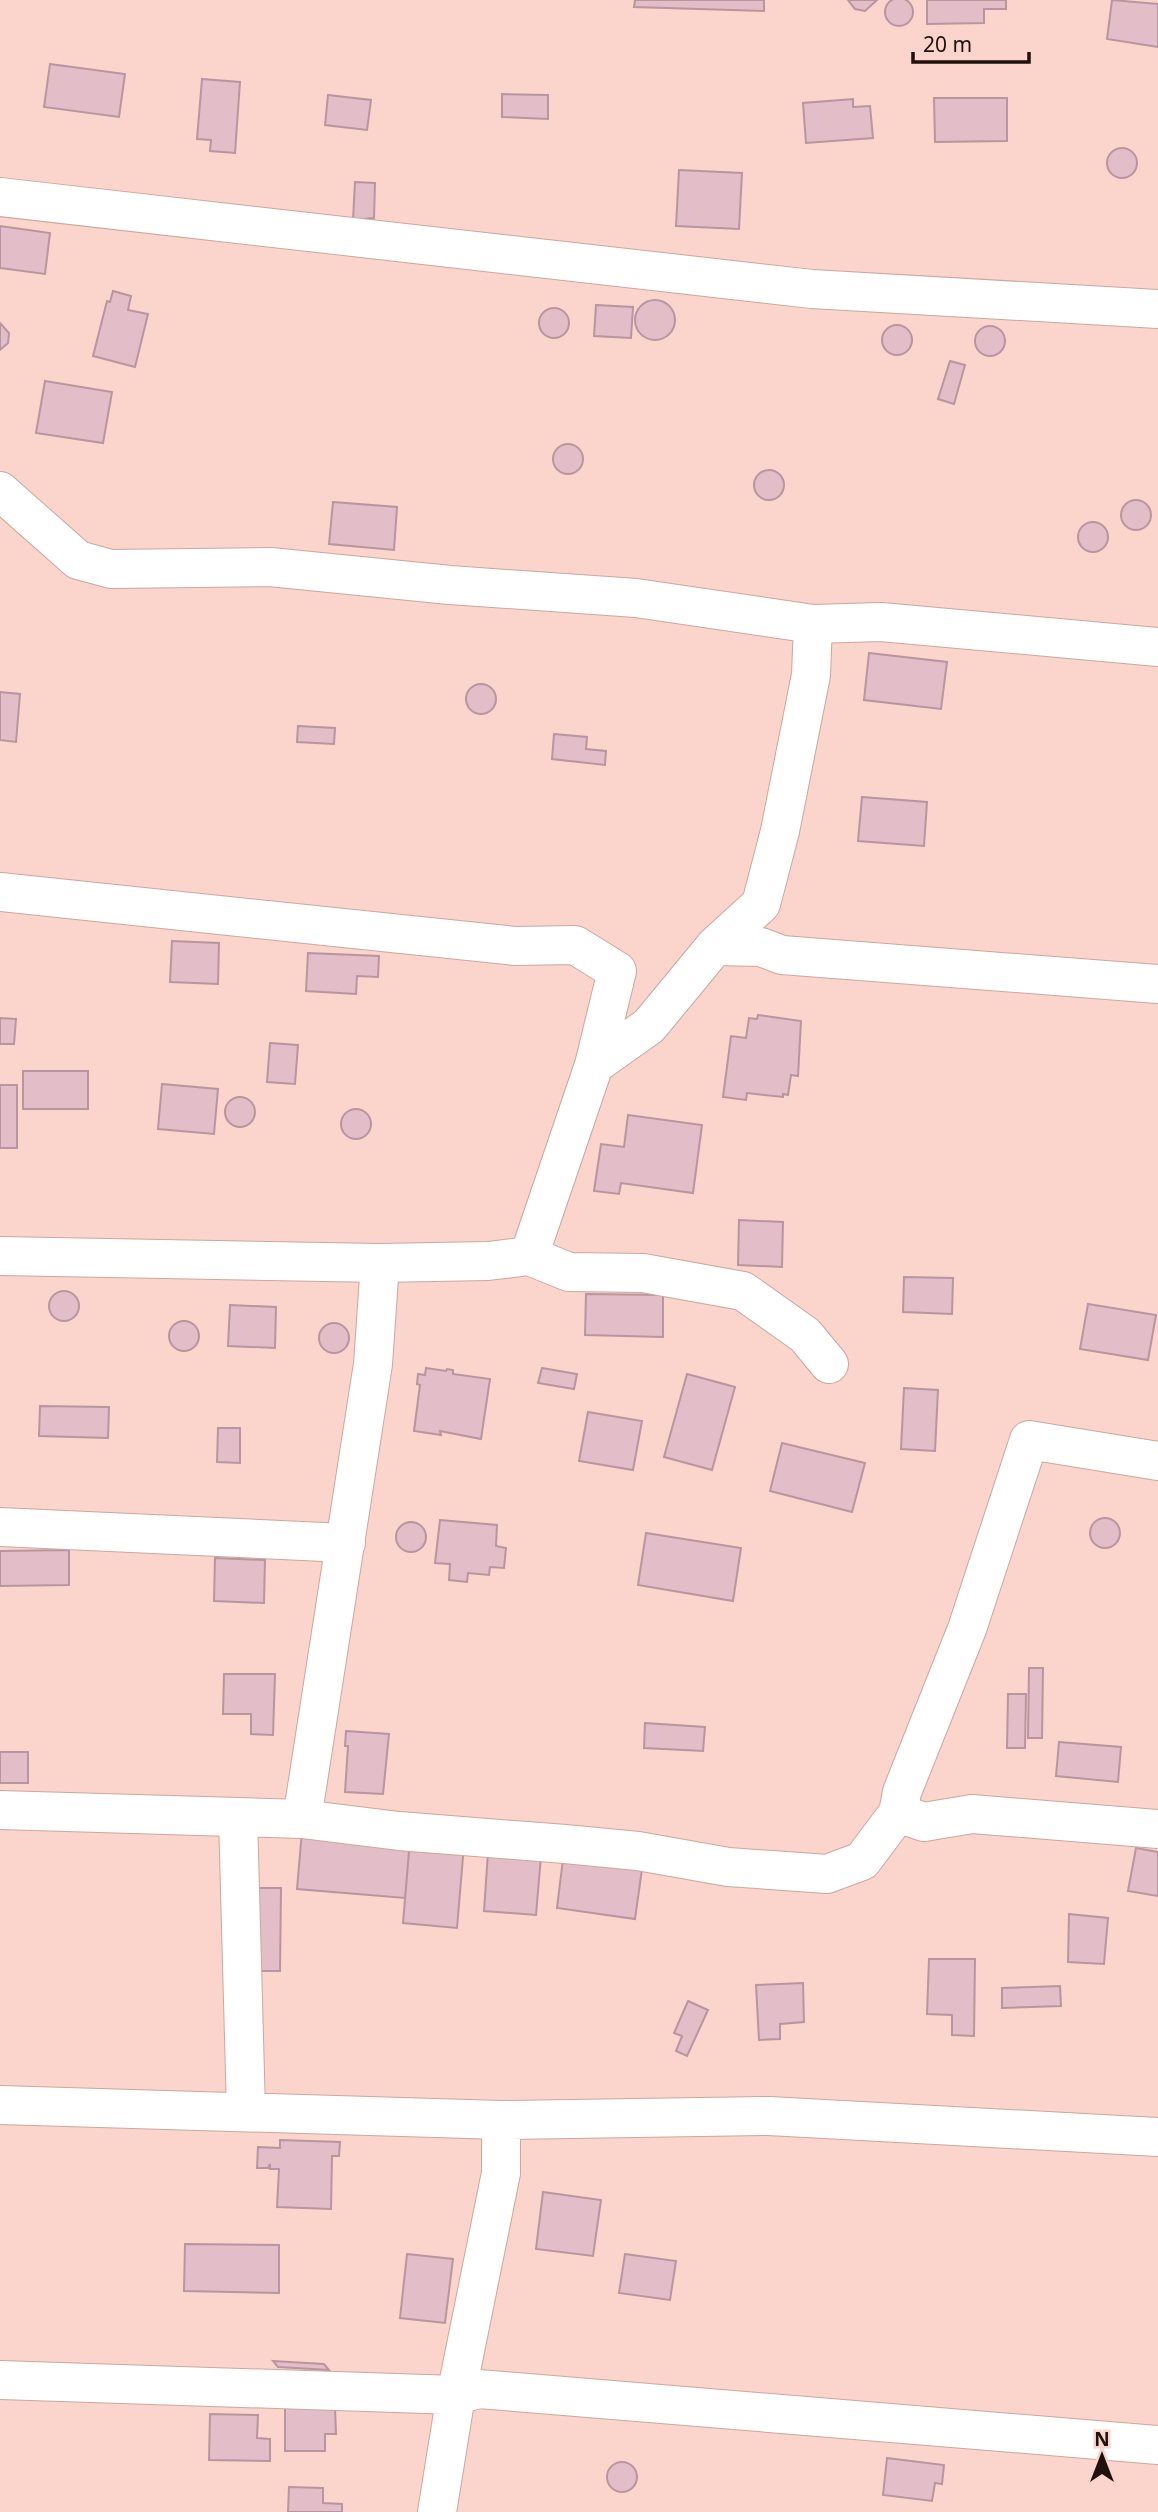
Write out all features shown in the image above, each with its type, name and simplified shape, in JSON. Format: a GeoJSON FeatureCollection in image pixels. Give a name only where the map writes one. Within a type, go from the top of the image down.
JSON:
{"type":"FeatureCollection","features":[{"type":"Feature","properties":{"kind":"street"},"geometry":{"type":"LineString","coordinates":[[0,197],[812,289],[1158,309]]}},
{"type":"Feature","properties":{"kind":"street"},"geometry":{"type":"LineString","coordinates":[[0,491],[78,560],[111,569],[271,567],[450,585],[636,598],[813,624],[881,622],[1158,647]]}},
{"type":"Feature","properties":{"kind":"street"},"geometry":{"type":"LineString","coordinates":[[594,1065],[649,1026],[715,946],[761,904],[780,831],[811,675],[813,624]]}},
{"type":"Feature","properties":{"kind":"street"},"geometry":{"type":"LineString","coordinates":[[0,892],[515,946],[575,945],[617,971],[594,1065],[530,1256]]}},
{"type":"Feature","properties":{"kind":"street"},"geometry":{"type":"LineString","coordinates":[[715,946],[761,947],[782,955],[1158,984]]}},
{"type":"Feature","properties":{"kind":"street"},"geometry":{"type":"LineString","coordinates":[[0,1256],[380,1263],[488,1261],[530,1256],[569,1272],[643,1273],[743,1291],[805,1335],[829,1364]]}},
{"type":"Feature","properties":{"kind":"street"},"geometry":{"type":"LineString","coordinates":[[302,1819],[373,1364],[380,1263]]}},
{"type":"Feature","properties":{"kind":"street"},"geometry":{"type":"LineString","coordinates":[[0,1810],[302,1819],[565,1843],[638,1851],[728,1867],[827,1874],[862,1861],[898,1813],[902,1792],[967,1629],[1029,1440],[1158,1461]]}},
{"type":"Feature","properties":{"kind":"street"},"geometry":{"type":"LineString","coordinates":[[0,1527],[346,1542]]}},
{"type":"Feature","properties":{"kind":"street"},"geometry":{"type":"LineString","coordinates":[[898,1813],[924,1822],[972,1814],[1158,1829]]}},
{"type":"Feature","properties":{"kind":"street"},"geometry":{"type":"LineString","coordinates":[[238,1817],[246,2111]]}},
{"type":"Feature","properties":{"kind":"street"},"geometry":{"type":"LineString","coordinates":[[0,2105],[501,2120],[769,2116],[1158,2137]]}},
{"type":"Feature","properties":{"kind":"street"},"geometry":{"type":"LineString","coordinates":[[437,2512],[456,2395],[501,2173],[501,2120]]}},
{"type":"Feature","properties":{"kind":"street"},"geometry":{"type":"LineString","coordinates":[[0,2380],[456,2395],[479,2389],[1158,2445]]}},
{"type":"Feature","properties":{"kind":"building"},"geometry":{"type":"Polygon","coordinates":[[[899,-2],[909,2],[913,12],[909,22],[899,26],[889,22],[885,12],[889,2],[899,-2]]]}},
{"type":"Feature","properties":{"kind":"building"},"geometry":{"type":"Polygon","coordinates":[[[635,0],[764,0],[764,11],[634,7],[635,0]]]}},
{"type":"Feature","properties":{"kind":"building"},"geometry":{"type":"Polygon","coordinates":[[[848,0],[877,0],[865,11],[855,9],[848,0]]]}},
{"type":"Feature","properties":{"kind":"building"},"geometry":{"type":"Polygon","coordinates":[[[927,0],[1006,0],[1006,9],[984,9],[984,23],[927,24],[927,0]]]}},
{"type":"Feature","properties":{"kind":"building"},"geometry":{"type":"Polygon","coordinates":[[[1112,0],[1158,4],[1158,47],[1107,39],[1112,0]]]}},
{"type":"Feature","properties":{"kind":"building"},"geometry":{"type":"Polygon","coordinates":[[[50,64],[125,74],[119,117],[44,107],[50,64]]]}},
{"type":"Feature","properties":{"kind":"building"},"geometry":{"type":"Polygon","coordinates":[[[202,79],[240,82],[235,153],[210,151],[211,140],[197,139],[202,79]]]}},
{"type":"Feature","properties":{"kind":"building"},"geometry":{"type":"Polygon","coordinates":[[[502,94],[548,95],[548,119],[502,117],[502,94]]]}},
{"type":"Feature","properties":{"kind":"building"},"geometry":{"type":"Polygon","coordinates":[[[328,95],[371,100],[367,130],[325,125],[328,95]]]}},
{"type":"Feature","properties":{"kind":"building"},"geometry":{"type":"Polygon","coordinates":[[[934,98],[1007,98],[1007,141],[935,142],[934,98]]]}},
{"type":"Feature","properties":{"kind":"building"},"geometry":{"type":"Polygon","coordinates":[[[853,99],[853,107],[870,106],[873,138],[806,143],[803,103],[853,99]]]}},
{"type":"Feature","properties":{"kind":"building"},"geometry":{"type":"Polygon","coordinates":[[[1122,148],[1133,152],[1137,163],[1133,174],[1122,178],[1111,174],[1107,163],[1111,152],[1122,148]]]}},
{"type":"Feature","properties":{"kind":"building"},"geometry":{"type":"Polygon","coordinates":[[[679,170],[742,173],[739,229],[676,226],[679,170]]]}},
{"type":"Feature","properties":{"kind":"building"},"geometry":{"type":"Polygon","coordinates":[[[355,182],[375,183],[374,218],[353,220],[355,182]]]}},
{"type":"Feature","properties":{"kind":"building"},"geometry":{"type":"Polygon","coordinates":[[[0,226],[50,233],[45,274],[0,268],[0,226]]]}},
{"type":"Feature","properties":{"kind":"building"},"geometry":{"type":"Polygon","coordinates":[[[113,291],[131,296],[128,310],[148,314],[135,367],[93,356],[107,301],[110,302],[113,291]]]}},
{"type":"Feature","properties":{"kind":"building"},"geometry":{"type":"Polygon","coordinates":[[[655,300],[669,306],[675,320],[669,334],[655,340],[641,334],[635,320],[641,306],[655,300]]]}},
{"type":"Feature","properties":{"kind":"building"},"geometry":{"type":"Polygon","coordinates":[[[596,305],[633,307],[631,338],[594,336],[596,305]]]}},
{"type":"Feature","properties":{"kind":"building"},"geometry":{"type":"Polygon","coordinates":[[[554,308],[560,309],[568,317],[568,329],[560,337],[554,338],[548,337],[540,329],[539,323],[540,317],[548,309],[554,308]]]}},
{"type":"Feature","properties":{"kind":"building"},"geometry":{"type":"Polygon","coordinates":[[[0,323],[9,333],[8,343],[0,350],[0,323]]]}},
{"type":"Feature","properties":{"kind":"building"},"geometry":{"type":"Polygon","coordinates":[[[897,325],[908,329],[912,340],[908,351],[897,355],[886,351],[882,340],[886,329],[897,325]]]}},
{"type":"Feature","properties":{"kind":"building"},"geometry":{"type":"Polygon","coordinates":[[[990,326],[996,327],[1004,335],[1004,347],[996,355],[990,356],[984,355],[976,347],[975,341],[976,335],[984,327],[990,326]]]}},
{"type":"Feature","properties":{"kind":"building"},"geometry":{"type":"Polygon","coordinates":[[[950,361],[965,365],[954,404],[938,399],[950,361]]]}},
{"type":"Feature","properties":{"kind":"building"},"geometry":{"type":"Polygon","coordinates":[[[45,381],[112,392],[103,443],[36,433],[45,381]]]}},
{"type":"Feature","properties":{"kind":"building"},"geometry":{"type":"Polygon","coordinates":[[[568,444],[579,448],[583,459],[579,470],[568,474],[557,470],[553,459],[557,448],[568,444]]]}},
{"type":"Feature","properties":{"kind":"building"},"geometry":{"type":"Polygon","coordinates":[[[769,470],[780,474],[784,485],[780,496],[769,500],[758,496],[754,485],[758,474],[769,470]]]}},
{"type":"Feature","properties":{"kind":"building"},"geometry":{"type":"Polygon","coordinates":[[[1136,500],[1147,504],[1151,515],[1147,526],[1136,530],[1125,526],[1121,515],[1125,504],[1136,500]]]}},
{"type":"Feature","properties":{"kind":"building"},"geometry":{"type":"Polygon","coordinates":[[[333,502],[397,507],[394,550],[329,544],[333,502]]]}},
{"type":"Feature","properties":{"kind":"building"},"geometry":{"type":"Polygon","coordinates":[[[1093,522],[1099,523],[1107,531],[1107,543],[1099,551],[1093,552],[1087,551],[1079,543],[1078,537],[1079,531],[1087,523],[1093,522]]]}},
{"type":"Feature","properties":{"kind":"building"},"geometry":{"type":"Polygon","coordinates":[[[869,653],[947,662],[941,709],[864,700],[869,653]]]}},
{"type":"Feature","properties":{"kind":"building"},"geometry":{"type":"Polygon","coordinates":[[[481,684],[492,688],[496,699],[492,710],[481,714],[470,710],[466,699],[470,688],[481,684]]]}},
{"type":"Feature","properties":{"kind":"building"},"geometry":{"type":"Polygon","coordinates":[[[0,692],[20,694],[16,742],[0,740],[0,692]]]}},
{"type":"Feature","properties":{"kind":"building"},"geometry":{"type":"Polygon","coordinates":[[[298,726],[335,728],[334,744],[297,742],[298,726]]]}},
{"type":"Feature","properties":{"kind":"building"},"geometry":{"type":"Polygon","coordinates":[[[554,734],[587,737],[586,749],[606,751],[605,765],[552,759],[554,734]]]}},
{"type":"Feature","properties":{"kind":"building"},"geometry":{"type":"Polygon","coordinates":[[[862,797],[927,802],[924,846],[858,841],[862,797]]]}},
{"type":"Feature","properties":{"kind":"building"},"geometry":{"type":"Polygon","coordinates":[[[172,941],[219,943],[218,984],[170,982],[172,941]]]}},
{"type":"Feature","properties":{"kind":"building"},"geometry":{"type":"Polygon","coordinates":[[[308,953],[379,956],[378,977],[357,976],[356,994],[306,991],[308,953]]]}},
{"type":"Feature","properties":{"kind":"building"},"geometry":{"type":"Polygon","coordinates":[[[758,1015],[801,1021],[798,1076],[791,1075],[788,1095],[783,1094],[783,1097],[747,1093],[746,1100],[723,1097],[731,1036],[746,1038],[749,1018],[757,1019],[758,1015]]]}},
{"type":"Feature","properties":{"kind":"building"},"geometry":{"type":"Polygon","coordinates":[[[0,1018],[16,1019],[14,1044],[0,1044],[0,1018]]]}},
{"type":"Feature","properties":{"kind":"building"},"geometry":{"type":"Polygon","coordinates":[[[270,1043],[298,1045],[295,1084],[267,1082],[270,1043]]]}},
{"type":"Feature","properties":{"kind":"building"},"geometry":{"type":"Polygon","coordinates":[[[23,1071],[88,1071],[88,1109],[23,1109],[23,1071]]]}},
{"type":"Feature","properties":{"kind":"building"},"geometry":{"type":"Polygon","coordinates":[[[162,1084],[218,1089],[214,1134],[158,1129],[162,1084]]]}},
{"type":"Feature","properties":{"kind":"building"},"geometry":{"type":"Polygon","coordinates":[[[0,1085],[17,1085],[17,1148],[0,1148],[0,1085]]]}},
{"type":"Feature","properties":{"kind":"building"},"geometry":{"type":"Polygon","coordinates":[[[240,1097],[251,1101],[255,1112],[251,1123],[240,1127],[229,1123],[225,1112],[229,1101],[240,1097]]]}},
{"type":"Feature","properties":{"kind":"building"},"geometry":{"type":"Polygon","coordinates":[[[356,1109],[367,1113],[371,1124],[367,1135],[356,1139],[345,1135],[341,1124],[345,1113],[356,1109]]]}},
{"type":"Feature","properties":{"kind":"building"},"geometry":{"type":"Polygon","coordinates":[[[628,1115],[702,1125],[693,1193],[621,1183],[619,1194],[594,1191],[601,1144],[624,1147],[628,1115]]]}},
{"type":"Feature","properties":{"kind":"building"},"geometry":{"type":"Polygon","coordinates":[[[739,1220],[783,1222],[782,1267],[738,1265],[739,1220]]]}},
{"type":"Feature","properties":{"kind":"building"},"geometry":{"type":"Polygon","coordinates":[[[904,1277],[953,1278],[952,1314],[903,1312],[904,1277]]]}},
{"type":"Feature","properties":{"kind":"building"},"geometry":{"type":"Polygon","coordinates":[[[64,1291],[75,1295],[79,1306],[75,1317],[64,1321],[53,1317],[49,1306],[53,1295],[64,1291]]]}},
{"type":"Feature","properties":{"kind":"building"},"geometry":{"type":"Polygon","coordinates":[[[586,1294],[663,1295],[663,1337],[585,1335],[586,1294]]]}},
{"type":"Feature","properties":{"kind":"building"},"geometry":{"type":"Polygon","coordinates":[[[1088,1304],[1156,1315],[1148,1360],[1080,1349],[1088,1304]]]}},
{"type":"Feature","properties":{"kind":"building"},"geometry":{"type":"Polygon","coordinates":[[[230,1305],[276,1307],[275,1348],[228,1346],[230,1305]]]}},
{"type":"Feature","properties":{"kind":"building"},"geometry":{"type":"Polygon","coordinates":[[[184,1321],[190,1322],[198,1330],[198,1342],[190,1350],[184,1351],[178,1350],[170,1342],[169,1336],[170,1330],[178,1322],[184,1321]]]}},
{"type":"Feature","properties":{"kind":"building"},"geometry":{"type":"Polygon","coordinates":[[[334,1323],[345,1327],[349,1338],[345,1349],[334,1353],[323,1349],[319,1338],[323,1327],[334,1323]]]}},
{"type":"Feature","properties":{"kind":"building"},"geometry":{"type":"Polygon","coordinates":[[[426,1368],[453,1370],[453,1374],[490,1379],[481,1439],[440,1431],[441,1435],[414,1431],[420,1385],[417,1384],[418,1374],[425,1375],[426,1368]]]}},
{"type":"Feature","properties":{"kind":"building"},"geometry":{"type":"Polygon","coordinates":[[[542,1368],[577,1374],[574,1389],[538,1383],[542,1368]]]}},
{"type":"Feature","properties":{"kind":"building"},"geometry":{"type":"Polygon","coordinates":[[[687,1374],[735,1387],[712,1470],[664,1457],[687,1374]]]}},
{"type":"Feature","properties":{"kind":"building"},"geometry":{"type":"Polygon","coordinates":[[[904,1388],[938,1390],[935,1451],[901,1449],[904,1388]]]}},
{"type":"Feature","properties":{"kind":"building"},"geometry":{"type":"Polygon","coordinates":[[[40,1406],[109,1407],[108,1438],[39,1436],[40,1406]]]}},
{"type":"Feature","properties":{"kind":"building"},"geometry":{"type":"Polygon","coordinates":[[[588,1412],[642,1421],[633,1470],[579,1461],[588,1412]]]}},
{"type":"Feature","properties":{"kind":"building"},"geometry":{"type":"Polygon","coordinates":[[[218,1428],[240,1428],[240,1463],[217,1462],[218,1428]]]}},
{"type":"Feature","properties":{"kind":"building"},"geometry":{"type":"Polygon","coordinates":[[[782,1443],[865,1463],[852,1512],[770,1491],[782,1443]]]}},
{"type":"Feature","properties":{"kind":"building"},"geometry":{"type":"Polygon","coordinates":[[[1105,1518],[1111,1519],[1119,1527],[1119,1539],[1111,1547],[1105,1548],[1099,1547],[1091,1539],[1090,1533],[1091,1527],[1099,1519],[1105,1518]]]}},
{"type":"Feature","properties":{"kind":"building"},"geometry":{"type":"Polygon","coordinates":[[[440,1520],[497,1525],[496,1546],[506,1548],[504,1568],[490,1567],[489,1575],[468,1573],[467,1582],[449,1580],[450,1564],[435,1563],[440,1520]]]}},
{"type":"Feature","properties":{"kind":"building"},"geometry":{"type":"Polygon","coordinates":[[[411,1522],[422,1526],[426,1537],[422,1548],[411,1552],[400,1548],[396,1537],[400,1526],[411,1522]]]}},
{"type":"Feature","properties":{"kind":"building"},"geometry":{"type":"Polygon","coordinates":[[[646,1533],[741,1548],[733,1601],[638,1585],[646,1533]]]}},
{"type":"Feature","properties":{"kind":"building"},"geometry":{"type":"Polygon","coordinates":[[[69,1550],[69,1585],[0,1586],[0,1551],[69,1550]]]}},
{"type":"Feature","properties":{"kind":"building"},"geometry":{"type":"Polygon","coordinates":[[[215,1558],[265,1560],[264,1603],[214,1601],[215,1558]]]}},
{"type":"Feature","properties":{"kind":"building"},"geometry":{"type":"Polygon","coordinates":[[[1029,1668],[1043,1668],[1042,1738],[1028,1738],[1029,1668]]]}},
{"type":"Feature","properties":{"kind":"building"},"geometry":{"type":"Polygon","coordinates":[[[224,1674],[275,1674],[273,1735],[251,1734],[251,1714],[223,1714],[224,1674]]]}},
{"type":"Feature","properties":{"kind":"building"},"geometry":{"type":"Polygon","coordinates":[[[1008,1694],[1026,1694],[1025,1748],[1007,1748],[1008,1694]]]}},
{"type":"Feature","properties":{"kind":"building"},"geometry":{"type":"Polygon","coordinates":[[[645,1723],[705,1727],[703,1751],[644,1748],[645,1723]]]}},
{"type":"Feature","properties":{"kind":"building"},"geometry":{"type":"Polygon","coordinates":[[[346,1731],[389,1734],[383,1794],[345,1792],[348,1746],[345,1746],[346,1731]]]}},
{"type":"Feature","properties":{"kind":"building"},"geometry":{"type":"Polygon","coordinates":[[[1059,1742],[1121,1747],[1118,1782],[1056,1776],[1059,1742]]]}},
{"type":"Feature","properties":{"kind":"building"},"geometry":{"type":"Polygon","coordinates":[[[0,1752],[28,1752],[28,1783],[0,1783],[0,1752]]]}},
{"type":"Feature","properties":{"kind":"building"},"geometry":{"type":"Polygon","coordinates":[[[302,1831],[410,1840],[405,1898],[297,1889],[302,1831]]]}},
{"type":"Feature","properties":{"kind":"building"},"geometry":{"type":"Polygon","coordinates":[[[410,1840],[464,1845],[457,1928],[403,1923],[410,1840]]]}},
{"type":"Feature","properties":{"kind":"building"},"geometry":{"type":"Polygon","coordinates":[[[1136,1848],[1158,1852],[1158,1896],[1128,1891],[1136,1848]]]}},
{"type":"Feature","properties":{"kind":"building"},"geometry":{"type":"Polygon","coordinates":[[[488,1852],[541,1856],[536,1915],[484,1911],[488,1852]]]}},
{"type":"Feature","properties":{"kind":"building"},"geometry":{"type":"Polygon","coordinates":[[[563,1859],[642,1869],[635,1919],[557,1908],[563,1859]]]}},
{"type":"Feature","properties":{"kind":"building"},"geometry":{"type":"Polygon","coordinates":[[[252,1888],[281,1888],[280,1971],[252,1971],[252,1888]]]}},
{"type":"Feature","properties":{"kind":"building"},"geometry":{"type":"Polygon","coordinates":[[[1069,1914],[1108,1918],[1104,1964],[1068,1962],[1069,1914]]]}},
{"type":"Feature","properties":{"kind":"building"},"geometry":{"type":"Polygon","coordinates":[[[929,1959],[975,1959],[974,2036],[952,2035],[952,2015],[927,2014],[929,1959]]]}},
{"type":"Feature","properties":{"kind":"building"},"geometry":{"type":"Polygon","coordinates":[[[803,1983],[804,2022],[780,2024],[780,2039],[759,2040],[756,1985],[803,1983]]]}},
{"type":"Feature","properties":{"kind":"building"},"geometry":{"type":"Polygon","coordinates":[[[1060,1986],[1061,2006],[1002,2008],[1002,1988],[1060,1986]]]}},
{"type":"Feature","properties":{"kind":"building"},"geometry":{"type":"Polygon","coordinates":[[[688,2001],[708,2010],[687,2056],[676,2051],[682,2036],[674,2033],[688,2001]]]}},
{"type":"Feature","properties":{"kind":"building"},"geometry":{"type":"Polygon","coordinates":[[[280,2140],[340,2142],[339,2156],[332,2156],[331,2209],[277,2207],[279,2169],[270,2169],[270,2164],[268,2168],[257,2168],[258,2147],[280,2148],[280,2140]]]}},
{"type":"Feature","properties":{"kind":"building"},"geometry":{"type":"Polygon","coordinates":[[[543,2192],[601,2200],[593,2256],[536,2249],[543,2192]]]}},
{"type":"Feature","properties":{"kind":"building"},"geometry":{"type":"Polygon","coordinates":[[[185,2244],[279,2245],[279,2293],[184,2291],[185,2244]]]}},
{"type":"Feature","properties":{"kind":"building"},"geometry":{"type":"Polygon","coordinates":[[[407,2254],[453,2259],[445,2323],[400,2318],[407,2254]]]}},
{"type":"Feature","properties":{"kind":"building"},"geometry":{"type":"Polygon","coordinates":[[[625,2254],[676,2261],[670,2300],[619,2293],[625,2254]]]}},
{"type":"Feature","properties":{"kind":"building"},"geometry":{"type":"Polygon","coordinates":[[[273,2361],[324,2364],[329,2370],[278,2367],[273,2361]]]}},
{"type":"Feature","properties":{"kind":"building"},"geometry":{"type":"Polygon","coordinates":[[[285,2408],[335,2408],[336,2434],[325,2434],[325,2451],[285,2451],[285,2408]]]}},
{"type":"Feature","properties":{"kind":"building"},"geometry":{"type":"Polygon","coordinates":[[[210,2414],[258,2415],[257,2438],[270,2439],[270,2461],[209,2460],[210,2414]]]}},
{"type":"Feature","properties":{"kind":"building"},"geometry":{"type":"Polygon","coordinates":[[[887,2458],[944,2465],[942,2484],[935,2483],[932,2501],[883,2495],[887,2458]]]}},
{"type":"Feature","properties":{"kind":"building"},"geometry":{"type":"Polygon","coordinates":[[[622,2462],[633,2466],[637,2477],[633,2488],[622,2492],[611,2488],[607,2477],[611,2466],[622,2462]]]}},
{"type":"Feature","properties":{"kind":"building"},"geometry":{"type":"Polygon","coordinates":[[[289,2487],[323,2488],[323,2503],[342,2504],[342,2512],[288,2512],[289,2487]]]}}]}
